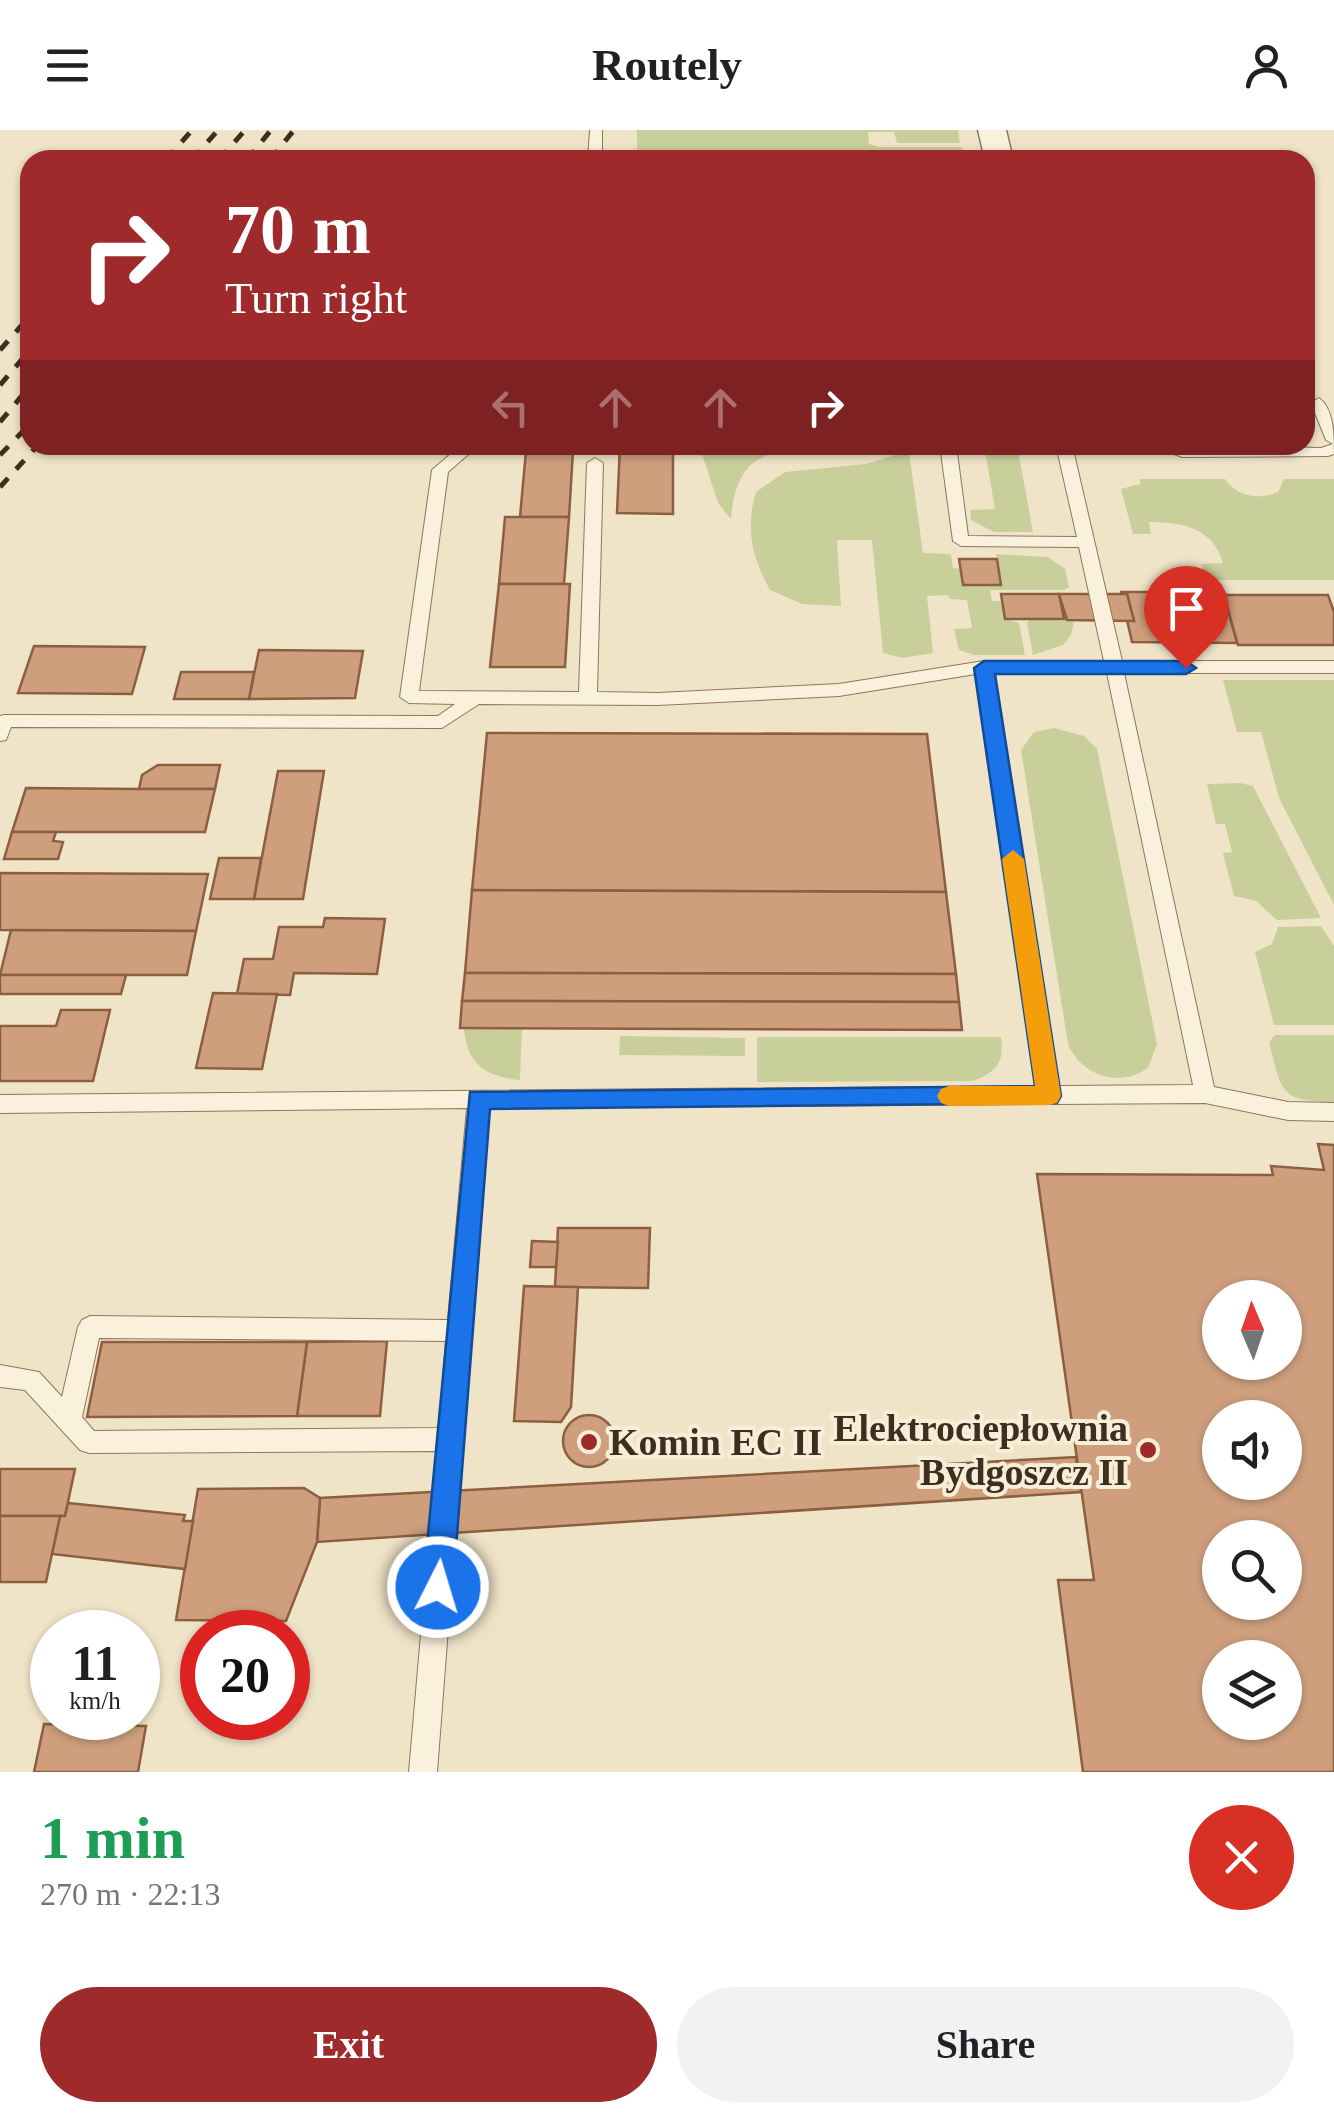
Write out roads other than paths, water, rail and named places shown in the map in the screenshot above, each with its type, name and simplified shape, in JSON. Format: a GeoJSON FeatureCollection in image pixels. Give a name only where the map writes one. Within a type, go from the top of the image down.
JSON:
{"type":"FeatureCollection","features":[{"type":"Feature","properties":{"kind":"lane"},"geometry":{"type":"LineString","coordinates":[[1319,403],[1334,440]]}},
{"type":"Feature","properties":{"kind":"lane"},"geometry":{"type":"LineString","coordinates":[[459,455],[440,470],[409,696],[658,699],[840,690],[984,668],[1334,667]]}},
{"type":"Feature","properties":{"kind":"lane"},"geometry":{"type":"LineString","coordinates":[[949,455],[962,541],[1087,542]]}},
{"type":"Feature","properties":{"kind":"lane"},"geometry":{"type":"LineString","coordinates":[[1066,455],[1205,1094]]}},
{"type":"Feature","properties":{"kind":"lane"},"geometry":{"type":"LineString","coordinates":[[588,698],[596,463]]}},
{"type":"Feature","properties":{"kind":"lane"},"geometry":{"type":"LineString","coordinates":[[984,668],[1049,1096]]}},
{"type":"Feature","properties":{"kind":"lane"},"geometry":{"type":"LineString","coordinates":[[0,734],[4,720],[442,722],[476,697]]}},
{"type":"Feature","properties":{"kind":"lane"},"geometry":{"type":"LineString","coordinates":[[0,1104],[1205,1094],[1288,1111],[1334,1112]]}},
{"type":"Feature","properties":{"kind":"lane"},"geometry":{"type":"LineString","coordinates":[[423,1772],[478,1099]]}},
{"type":"Feature","properties":{"kind":"lane"},"geometry":{"type":"LineString","coordinates":[[69,1420],[90,1328],[459,1331]]}},
{"type":"Feature","properties":{"kind":"lane"},"geometry":{"type":"LineString","coordinates":[[0,1376],[31,1380],[88,1442],[450,1439]]}},
{"type":"Feature","properties":{"kind":"railway"},"geometry":{"type":"LineString","coordinates":[[175,150],[192,130]]}},
{"type":"Feature","properties":{"kind":"railway"},"geometry":{"type":"LineString","coordinates":[[201,150],[218,130]]}},
{"type":"Feature","properties":{"kind":"railway"},"geometry":{"type":"LineString","coordinates":[[228,150],[245,130]]}},
{"type":"Feature","properties":{"kind":"railway"},"geometry":{"type":"LineString","coordinates":[[255,150],[271,130]]}},
{"type":"Feature","properties":{"kind":"railway"},"geometry":{"type":"LineString","coordinates":[[278,150],[294,130]]}},
{"type":"Feature","properties":{"kind":"railway"},"geometry":{"type":"LineString","coordinates":[[0,350],[20,327]]}},
{"type":"Feature","properties":{"kind":"railway"},"geometry":{"type":"LineString","coordinates":[[0,385],[20,362]]}},
{"type":"Feature","properties":{"kind":"railway"},"geometry":{"type":"LineString","coordinates":[[0,422],[20,398]]}},
{"type":"Feature","properties":{"kind":"railway"},"geometry":{"type":"LineString","coordinates":[[0,455],[20,434]]}},
{"type":"Feature","properties":{"kind":"railway"},"geometry":{"type":"LineString","coordinates":[[0,487],[29,455]]}},
{"type":"Feature","properties":{"kind":"place","name":"Komin EC II"},"geometry":{"type":"Point","coordinates":[589,1442]}},
{"type":"Feature","properties":{"kind":"place","name":"Elektrociepłownia Bydgoszcz II"},"geometry":{"type":"Point","coordinates":[1148,1450]}}]}
